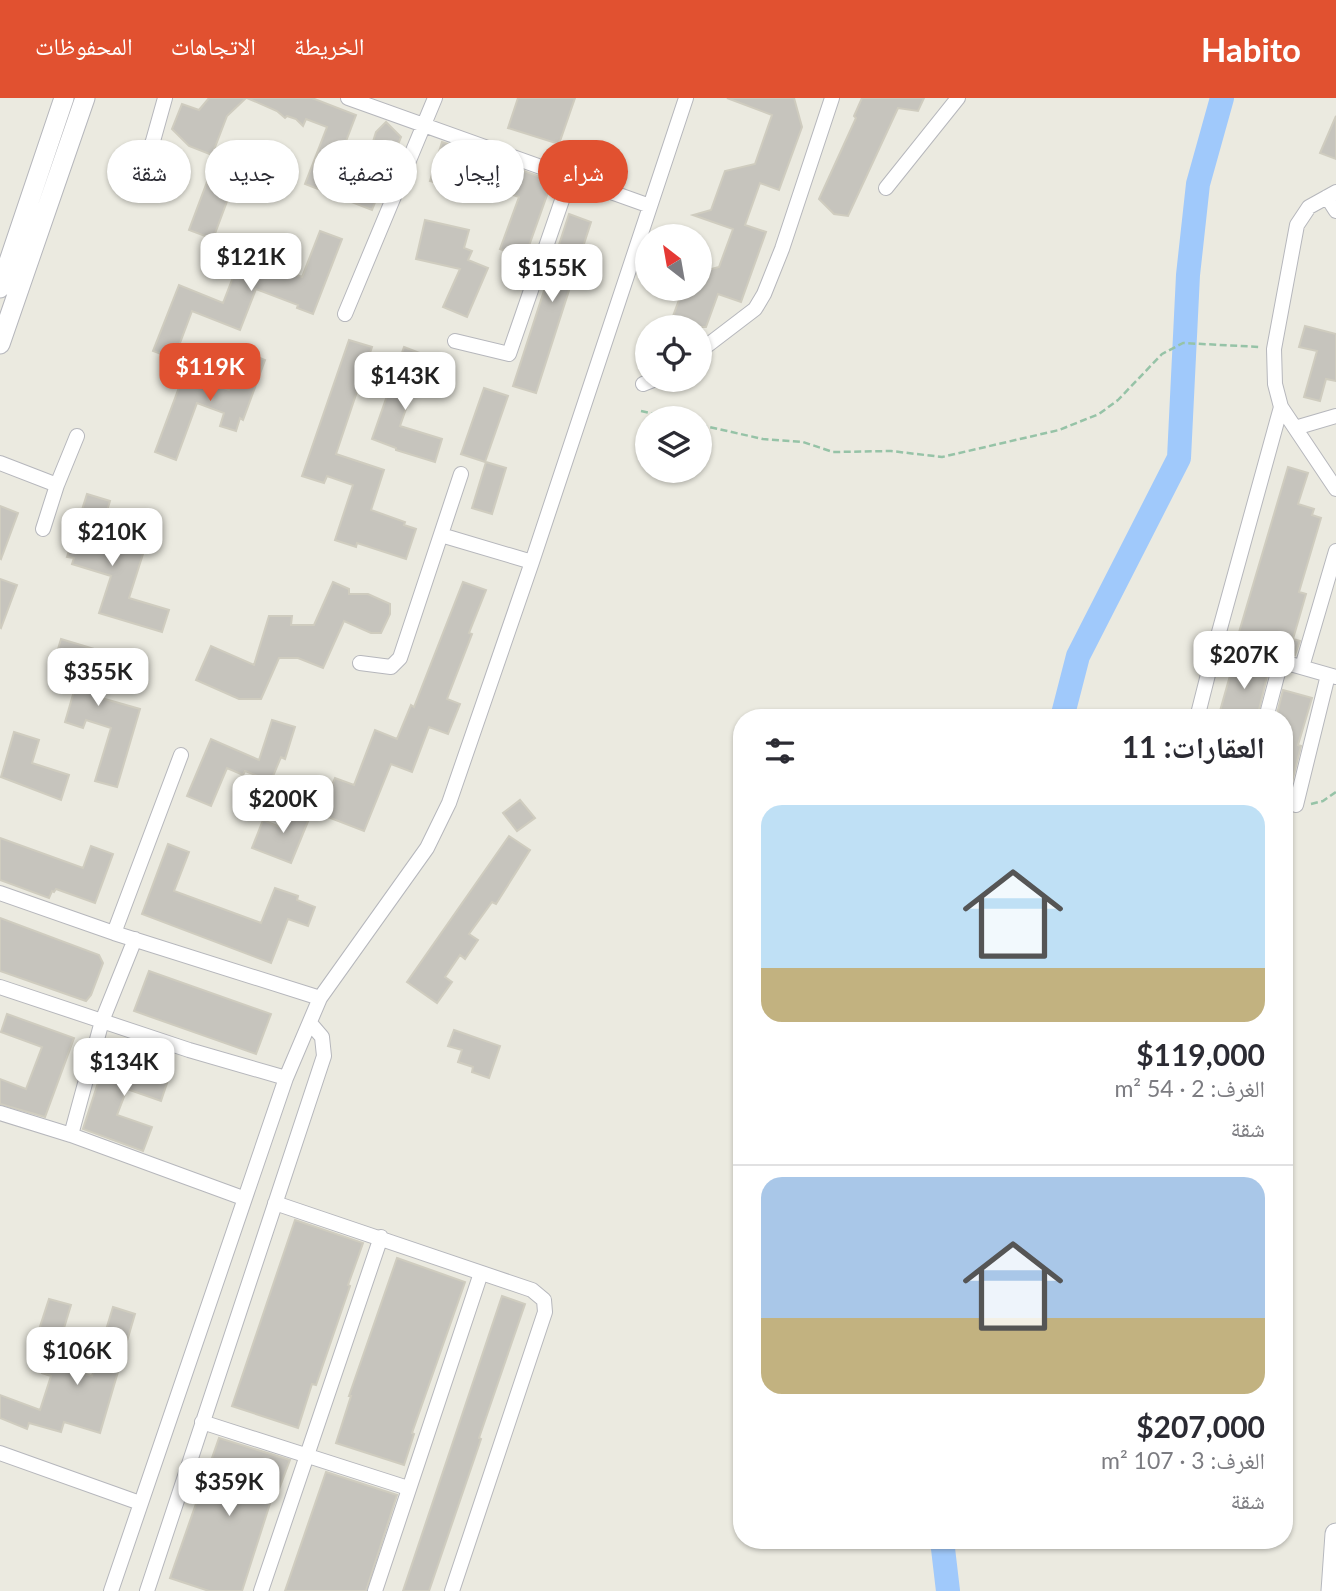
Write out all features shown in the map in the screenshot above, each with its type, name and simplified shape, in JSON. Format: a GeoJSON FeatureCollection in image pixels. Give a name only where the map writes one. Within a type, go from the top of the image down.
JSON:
{"type":"FeatureCollection","features":[{"type":"Feature","properties":{"kind":"main road"},"geometry":{"type":"LineString","coordinates":[[1332,1591],[1336,1534]]}},
{"type":"Feature","properties":{"kind":"street"},"geometry":{"type":"LineString","coordinates":[[0,288],[64,98]]}},
{"type":"Feature","properties":{"kind":"street"},"geometry":{"type":"LineString","coordinates":[[0,344],[85,98]]}},
{"type":"Feature","properties":{"kind":"street"},"geometry":{"type":"LineString","coordinates":[[153,140],[165,98]]}},
{"type":"Feature","properties":{"kind":"street"},"geometry":{"type":"LineString","coordinates":[[348,98],[538,165]]}},
{"type":"Feature","properties":{"kind":"street"},"geometry":{"type":"LineString","coordinates":[[345,314],[435,98]]}},
{"type":"Feature","properties":{"kind":"street"},"geometry":{"type":"LineString","coordinates":[[111,1591],[243,1198],[286,1078],[320,998],[426,848],[449,803],[686,98]]}},
{"type":"Feature","properties":{"kind":"street"},"geometry":{"type":"LineString","coordinates":[[712,342],[755,309],[764,294],[832,98]]}},
{"type":"Feature","properties":{"kind":"street"},"geometry":{"type":"LineString","coordinates":[[886,188],[958,98]]}},
{"type":"Feature","properties":{"kind":"street"},"geometry":{"type":"LineString","coordinates":[[1336,211],[1332,194],[1309,207],[1297,225],[1274,348],[1275,384],[1281,407],[1336,489]]}},
{"type":"Feature","properties":{"kind":"street"},"geometry":{"type":"LineString","coordinates":[[628,198],[650,206]]}},
{"type":"Feature","properties":{"kind":"street"},"geometry":{"type":"LineString","coordinates":[[455,341],[509,354],[561,203]]}},
{"type":"Feature","properties":{"kind":"street"},"geometry":{"type":"LineString","coordinates":[[1200,709],[1281,407]]}},
{"type":"Feature","properties":{"kind":"street"},"geometry":{"type":"LineString","coordinates":[[1295,428],[1336,416]]}},
{"type":"Feature","properties":{"kind":"street"},"geometry":{"type":"LineString","coordinates":[[43,529],[77,436]]}},
{"type":"Feature","properties":{"kind":"street"},"geometry":{"type":"LineString","coordinates":[[0,463],[57,485]]}},
{"type":"Feature","properties":{"kind":"street"},"geometry":{"type":"LineString","coordinates":[[360,663],[391,667],[400,659],[461,474]]}},
{"type":"Feature","properties":{"kind":"street"},"geometry":{"type":"LineString","coordinates":[[441,535],[532,562]]}},
{"type":"Feature","properties":{"kind":"street"},"geometry":{"type":"LineString","coordinates":[[1302,667],[1336,551]]}},
{"type":"Feature","properties":{"kind":"street"},"geometry":{"type":"LineString","coordinates":[[1216,643],[1332,676],[1296,805]]}},
{"type":"Feature","properties":{"kind":"street"},"geometry":{"type":"LineString","coordinates":[[1268,709],[1281,661]]}},
{"type":"Feature","properties":{"kind":"street"},"geometry":{"type":"LineString","coordinates":[[114,933],[181,755]]}},
{"type":"Feature","properties":{"kind":"street"},"geometry":{"type":"LineString","coordinates":[[0,893],[114,933],[320,998]]}},
{"type":"Feature","properties":{"kind":"street"},"geometry":{"type":"LineString","coordinates":[[71,1135],[102,1021],[135,939]]}},
{"type":"Feature","properties":{"kind":"street"},"geometry":{"type":"LineString","coordinates":[[0,987],[188,1050],[286,1078]]}},
{"type":"Feature","properties":{"kind":"street"},"geometry":{"type":"LineString","coordinates":[[148,1591],[324,1056],[322,1037],[310,1024]]}},
{"type":"Feature","properties":{"kind":"street"},"geometry":{"type":"LineString","coordinates":[[0,1113],[71,1135],[243,1198]]}},
{"type":"Feature","properties":{"kind":"street"},"geometry":{"type":"LineString","coordinates":[[275,1203],[481,1273],[539,1294],[544,1300],[545,1312],[452,1591]]}},
{"type":"Feature","properties":{"kind":"street"},"geometry":{"type":"LineString","coordinates":[[261,1591],[381,1237]]}},
{"type":"Feature","properties":{"kind":"street"},"geometry":{"type":"LineString","coordinates":[[375,1591],[481,1273]]}},
{"type":"Feature","properties":{"kind":"street"},"geometry":{"type":"LineString","coordinates":[[202,1422],[408,1488]]}},
{"type":"Feature","properties":{"kind":"street"},"geometry":{"type":"LineString","coordinates":[[0,1453],[140,1503]]}},
{"type":"Feature","properties":{"kind":"path"},"geometry":{"type":"LineString","coordinates":[[712,428],[763,439],[803,442],[833,452],[891,451],[942,457],[1059,429],[1099,414],[1118,400],[1162,354],[1183,343],[1274,348]]}},
{"type":"Feature","properties":{"kind":"building"},"geometry":{"type":"Polygon","coordinates":[[[209,98],[246,98],[227,116],[218,140],[205,140],[205,152],[191,147],[191,140],[183,140],[172,129],[182,104],[199,110],[209,98]]]}},
{"type":"Feature","properties":{"kind":"building"},"geometry":{"type":"Polygon","coordinates":[[[247,98],[312,98],[356,115],[346,140],[322,140],[327,127],[306,119],[303,126],[296,119],[287,116],[285,118],[277,111],[247,98]]]}},
{"type":"Feature","properties":{"kind":"building"},"geometry":{"type":"Polygon","coordinates":[[[518,98],[575,98],[560,140],[546,140],[508,128],[518,98]]]}},
{"type":"Feature","properties":{"kind":"building"},"geometry":{"type":"Polygon","coordinates":[[[727,98],[794,98],[802,127],[779,190],[760,183],[745,225],[766,232],[741,302],[718,294],[710,315],[673,315],[679,301],[712,301],[712,269],[719,267],[733,229],[693,215],[711,210],[725,171],[755,164],[772,115],[727,98]]]}},
{"type":"Feature","properties":{"kind":"building"},"geometry":{"type":"Polygon","coordinates":[[[862,98],[924,98],[918,111],[898,108],[848,216],[834,214],[819,199],[856,118],[854,116],[862,98]]]}},
{"type":"Feature","properties":{"kind":"building"},"geometry":{"type":"Polygon","coordinates":[[[1336,116],[1336,159],[1320,153],[1336,116]]]}},
{"type":"Feature","properties":{"kind":"building"},"geometry":{"type":"Polygon","coordinates":[[[386,122],[401,137],[400,140],[373,140],[376,132],[386,122]]]}},
{"type":"Feature","properties":{"kind":"building"},"geometry":{"type":"Polygon","coordinates":[[[313,163],[313,187],[305,184],[313,163]]]}},
{"type":"Feature","properties":{"kind":"building"},"geometry":{"type":"Polygon","coordinates":[[[524,171],[538,176],[538,203],[544,203],[525,257],[500,249],[517,203],[524,203],[524,171]]]}},
{"type":"Feature","properties":{"kind":"building"},"geometry":{"type":"Polygon","coordinates":[[[205,187],[205,203],[226,203],[213,239],[189,230],[205,187]]]}},
{"type":"Feature","properties":{"kind":"building"},"geometry":{"type":"Polygon","coordinates":[[[354,203],[375,203],[372,210],[354,203]]]}},
{"type":"Feature","properties":{"kind":"building"},"geometry":{"type":"Polygon","coordinates":[[[569,214],[591,222],[536,393],[513,386],[569,214]]]}},
{"type":"Feature","properties":{"kind":"building"},"geometry":{"type":"Polygon","coordinates":[[[425,220],[469,230],[464,248],[472,251],[468,260],[488,268],[467,317],[443,307],[460,269],[416,259],[425,220]]]}},
{"type":"Feature","properties":{"kind":"building"},"geometry":{"type":"Polygon","coordinates":[[[320,231],[342,239],[313,314],[297,308],[298,305],[256,289],[240,330],[192,311],[174,359],[153,351],[179,285],[223,303],[242,254],[302,277],[320,231]]]}},
{"type":"Feature","properties":{"kind":"building"},"geometry":{"type":"Polygon","coordinates":[[[1305,326],[1336,334],[1336,381],[1326,379],[1320,401],[1304,397],[1317,351],[1299,347],[1305,326]]]}},
{"type":"Feature","properties":{"kind":"building"},"geometry":{"type":"Polygon","coordinates":[[[349,340],[372,347],[336,454],[384,470],[371,510],[405,522],[404,525],[416,529],[406,559],[357,543],[356,547],[335,540],[353,485],[327,476],[324,483],[302,476],[349,340]]]}},
{"type":"Feature","properties":{"kind":"building"},"geometry":{"type":"Polygon","coordinates":[[[404,347],[425,355],[400,426],[442,439],[435,462],[396,450],[372,439],[404,347]]]}},
{"type":"Feature","properties":{"kind":"building"},"geometry":{"type":"Polygon","coordinates":[[[243,351],[265,360],[243,420],[240,418],[236,431],[220,426],[224,413],[197,403],[176,460],[155,452],[184,374],[229,390],[243,351]]]}},
{"type":"Feature","properties":{"kind":"building"},"geometry":{"type":"Polygon","coordinates":[[[484,388],[508,396],[485,462],[461,454],[484,388]]]}},
{"type":"Feature","properties":{"kind":"building"},"geometry":{"type":"Polygon","coordinates":[[[486,462],[506,468],[492,514],[472,508],[486,462]]]}},
{"type":"Feature","properties":{"kind":"building"},"geometry":{"type":"Polygon","coordinates":[[[1288,467],[1308,473],[1298,504],[1314,509],[1312,515],[1321,518],[1299,592],[1306,594],[1293,639],[1300,641],[1295,655],[1237,639],[1288,467]]]}},
{"type":"Feature","properties":{"kind":"building"},"geometry":{"type":"Polygon","coordinates":[[[87,494],[110,501],[98,540],[143,554],[129,598],[169,610],[162,632],[99,613],[111,576],[72,564],[74,558],[67,557],[87,494]]]}},
{"type":"Feature","properties":{"kind":"building"},"geometry":{"type":"Polygon","coordinates":[[[0,506],[18,513],[1,559],[0,558],[0,506]]]}},
{"type":"Feature","properties":{"kind":"building"},"geometry":{"type":"Polygon","coordinates":[[[0,579],[17,585],[1,628],[0,627],[0,579]]]}},
{"type":"Feature","properties":{"kind":"building"},"geometry":{"type":"Polygon","coordinates":[[[333,582],[349,589],[349,594],[368,594],[390,604],[390,614],[381,633],[371,633],[344,621],[323,668],[298,658],[279,658],[261,699],[239,699],[196,680],[211,646],[254,665],[269,616],[292,616],[291,625],[314,625],[333,582]]]}},
{"type":"Feature","properties":{"kind":"building"},"geometry":{"type":"Polygon","coordinates":[[[463,582],[486,590],[447,699],[460,704],[448,734],[429,727],[412,772],[391,764],[364,831],[320,814],[335,778],[354,785],[375,730],[397,739],[411,705],[414,707],[463,582]]]}},
{"type":"Feature","properties":{"kind":"building"},"geometry":{"type":"Polygon","coordinates":[[[61,639],[104,652],[99,671],[105,673],[98,697],[140,709],[117,787],[95,781],[111,728],[86,720],[83,728],[65,722],[79,674],[53,666],[61,639]]]}},
{"type":"Feature","properties":{"kind":"building"},"geometry":{"type":"Polygon","coordinates":[[[1235,658],[1269,668],[1259,709],[1221,709],[1235,658]]]}},
{"type":"Feature","properties":{"kind":"building"},"geometry":{"type":"Polygon","coordinates":[[[1283,690],[1312,698],[1298,745],[1301,746],[1293,778],[1293,709],[1278,709],[1283,690]]]}},
{"type":"Feature","properties":{"kind":"building"},"geometry":{"type":"Polygon","coordinates":[[[272,720],[295,727],[285,759],[281,757],[271,781],[245,771],[243,775],[227,768],[211,806],[187,796],[211,739],[259,760],[272,720]]]}},
{"type":"Feature","properties":{"kind":"building"},"geometry":{"type":"Polygon","coordinates":[[[14,732],[39,740],[32,763],[69,775],[61,800],[1,777],[14,732]]]}},
{"type":"Feature","properties":{"kind":"building"},"geometry":{"type":"Polygon","coordinates":[[[520,800],[535,818],[517,831],[503,813],[520,800]]]}},
{"type":"Feature","properties":{"kind":"building"},"geometry":{"type":"Polygon","coordinates":[[[289,806],[311,814],[291,863],[252,848],[263,820],[280,827],[289,806]]]}},
{"type":"Feature","properties":{"kind":"building"},"geometry":{"type":"Polygon","coordinates":[[[509,836],[530,850],[496,904],[492,902],[469,934],[478,940],[465,959],[460,955],[445,977],[452,982],[437,1003],[407,982],[509,836]]]}},
{"type":"Feature","properties":{"kind":"building"},"geometry":{"type":"Polygon","coordinates":[[[0,838],[83,868],[91,846],[113,854],[95,903],[56,889],[49,898],[0,880],[0,838]]]}},
{"type":"Feature","properties":{"kind":"building"},"geometry":{"type":"Polygon","coordinates":[[[168,844],[189,852],[174,891],[261,923],[275,888],[298,896],[297,900],[315,907],[308,926],[288,919],[271,963],[142,914],[168,844]]]}},
{"type":"Feature","properties":{"kind":"building"},"geometry":{"type":"Polygon","coordinates":[[[0,918],[99,955],[103,963],[91,995],[86,1001],[0,971],[0,918]]]}},
{"type":"Feature","properties":{"kind":"building"},"geometry":{"type":"Polygon","coordinates":[[[149,971],[271,1014],[256,1054],[134,1011],[149,971]]]}},
{"type":"Feature","properties":{"kind":"building"},"geometry":{"type":"Polygon","coordinates":[[[7,1014],[74,1038],[45,1117],[0,1104],[0,1079],[26,1089],[42,1047],[1,1032],[7,1014]]]}},
{"type":"Feature","properties":{"kind":"building"},"geometry":{"type":"Polygon","coordinates":[[[454,1030],[500,1046],[489,1078],[472,1072],[473,1067],[458,1062],[462,1050],[448,1046],[454,1030]]]}},
{"type":"Feature","properties":{"kind":"building"},"geometry":{"type":"Polygon","coordinates":[[[109,1049],[171,1071],[161,1101],[127,1089],[117,1115],[152,1127],[143,1151],[83,1129],[109,1049]]]}},
{"type":"Feature","properties":{"kind":"building"},"geometry":{"type":"Polygon","coordinates":[[[295,1220],[363,1243],[316,1385],[312,1384],[298,1428],[232,1406],[295,1220]]]}},
{"type":"Feature","properties":{"kind":"building"},"geometry":{"type":"Polygon","coordinates":[[[397,1258],[465,1282],[412,1433],[414,1434],[404,1465],[336,1443],[349,1396],[397,1258]]]}},
{"type":"Feature","properties":{"kind":"building"},"geometry":{"type":"Polygon","coordinates":[[[502,1296],[525,1304],[479,1438],[481,1439],[429,1591],[403,1591],[502,1296]]]}},
{"type":"Feature","properties":{"kind":"building"},"geometry":{"type":"Polygon","coordinates":[[[49,1299],[71,1305],[54,1361],[31,1354],[49,1299]]]}},
{"type":"Feature","properties":{"kind":"building"},"geometry":{"type":"Polygon","coordinates":[[[113,1307],[135,1314],[100,1433],[64,1422],[61,1432],[29,1423],[27,1429],[0,1418],[0,1395],[40,1410],[51,1376],[42,1373],[45,1362],[92,1376],[113,1307]]]}},
{"type":"Feature","properties":{"kind":"building"},"geometry":{"type":"Polygon","coordinates":[[[219,1438],[290,1460],[279,1489],[275,1488],[242,1591],[209,1591],[170,1578],[219,1438]]]}},
{"type":"Feature","properties":{"kind":"building"},"geometry":{"type":"Polygon","coordinates":[[[326,1472],[397,1495],[366,1591],[285,1591],[326,1472]]]}},
{"type":"Feature","properties":{"kind":"waterway"},"geometry":{"type":"LineString","coordinates":[[1064,709],[1078,656],[1179,458],[1188,275],[1198,184],[1222,98]]}},
{"type":"Feature","properties":{"kind":"waterway"},"geometry":{"type":"LineString","coordinates":[[943,1549],[948,1591]]}}]}
